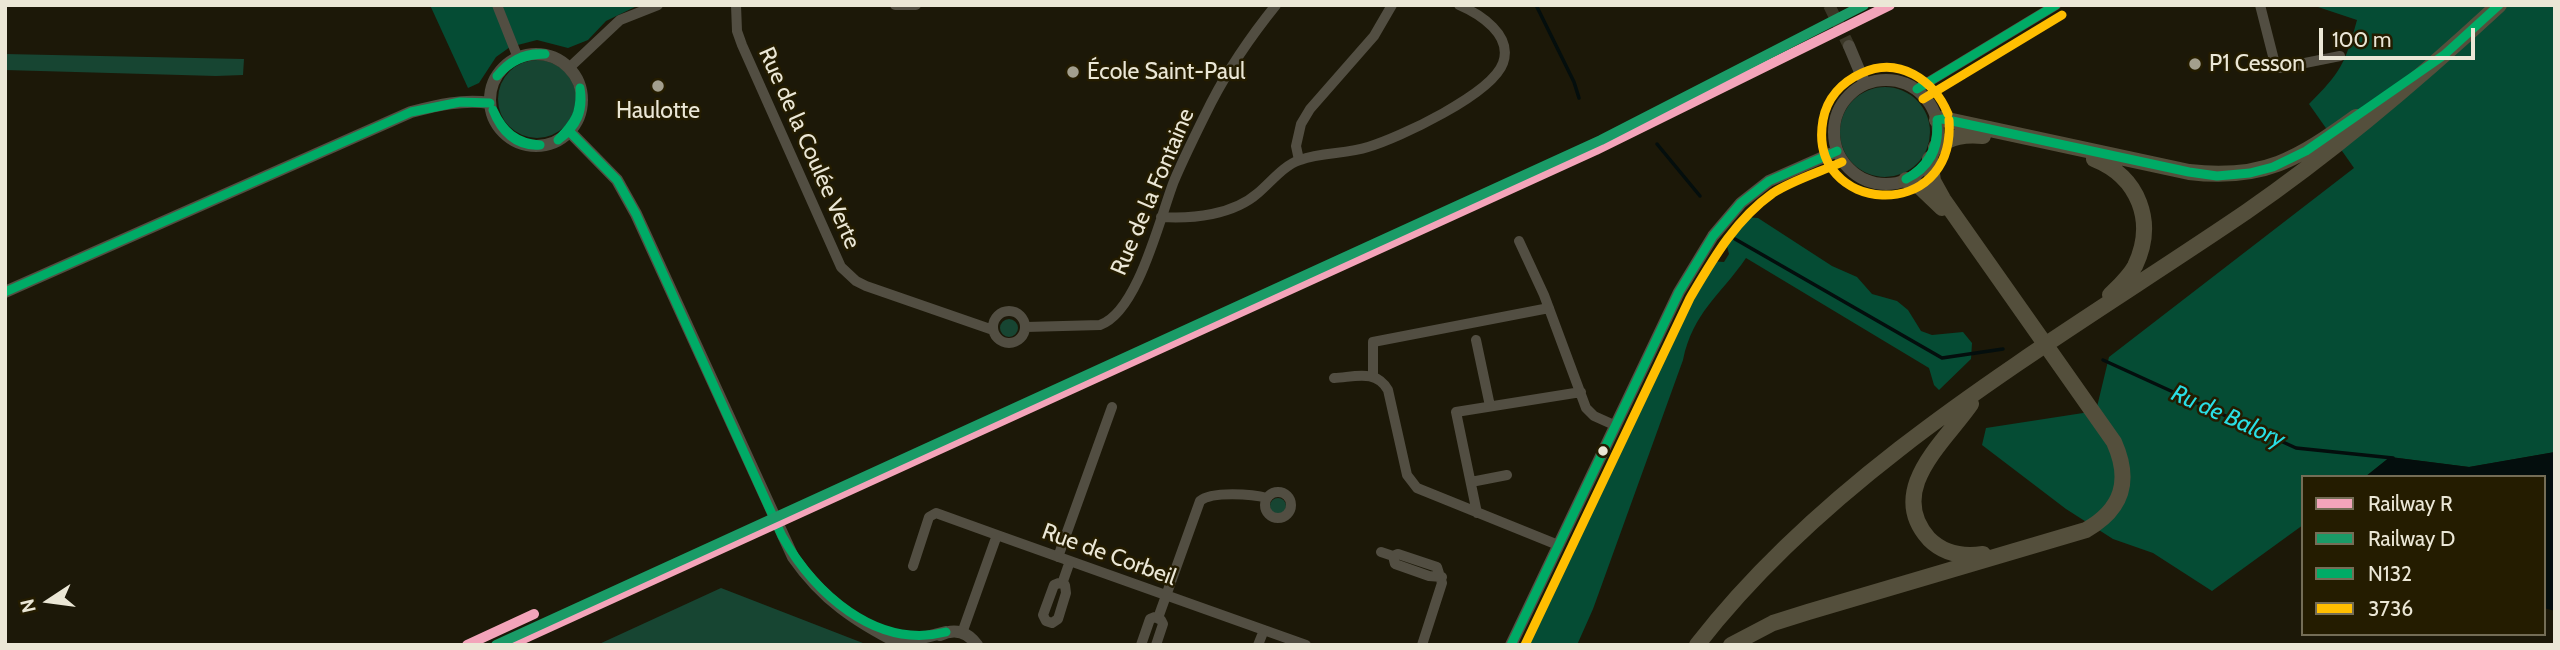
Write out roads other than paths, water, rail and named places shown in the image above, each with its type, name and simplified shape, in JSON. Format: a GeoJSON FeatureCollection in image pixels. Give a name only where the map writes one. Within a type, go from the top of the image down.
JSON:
{"type":"FeatureCollection","features":[{"type":"Feature","properties":{"kind":"main road"},"geometry":{"type":"LineString","coordinates":[[1697,645],[1725,610],[1783,549],[1840,498],[1980,389],[2238,217],[2347,138],[2499,5]]}},
{"type":"Feature","properties":{"kind":"main road"},"geometry":{"type":"LineString","coordinates":[[1937,120],[1943,119],[2189,172],[2217,176],[2250,173],[2273,167],[2306,151],[2444,55]]}},
{"type":"Feature","properties":{"kind":"main road"},"geometry":{"type":"LineString","coordinates":[[1731,645],[1773,624],[1808,611],[2085,530],[2107,516],[2119,496],[2124,472],[2114,442],[1943,199],[1933,181],[1933,153],[1949,139],[1965,134],[1998,136],[2091,158],[2111,166],[2124,178],[2137,196],[2145,215],[2143,243],[2134,268],[2091,314]]}},
{"type":"Feature","properties":{"kind":"main road"},"geometry":{"type":"LineString","coordinates":[[1906,180],[1920,187],[1939,204],[2111,449],[2115,462],[2115,486],[2109,502],[2095,517],[2071,529],[1988,554],[1967,556],[1948,552],[1928,537],[1917,522],[1914,511],[1920,474],[1935,447],[1969,408],[1980,389]]}},
{"type":"Feature","properties":{"kind":"street"},"geometry":{"type":"LineString","coordinates":[[497,5],[518,58]]}},
{"type":"Feature","properties":{"kind":"street"},"geometry":{"type":"LineString","coordinates":[[570,67],[620,20],[658,5]]}},
{"type":"Feature","properties":{"kind":"street","name":"Rue de la Coulée Verte"},"geometry":{"type":"LineString","coordinates":[[736,5],[737,31],[741,45],[841,267],[866,286],[993,330],[997,339],[1011,344],[1020,340],[1026,327]]}},
{"type":"Feature","properties":{"kind":"street"},"geometry":{"type":"LineString","coordinates":[[895,5],[916,5]]}},
{"type":"Feature","properties":{"kind":"street","name":"Rue de la Fontaine"},"geometry":{"type":"LineString","coordinates":[[1026,327],[1100,326],[1112,319],[1132,291],[1149,254],[1187,152],[1224,78],[1276,5]]}},
{"type":"Feature","properties":{"kind":"street"},"geometry":{"type":"LineString","coordinates":[[1299,160],[1296,146],[1300,124],[1374,36],[1392,5]]}},
{"type":"Feature","properties":{"kind":"street"},"geometry":{"type":"LineString","coordinates":[[1161,217],[1189,218],[1223,211],[1255,196],[1284,169],[1299,160],[1368,148],[1420,125],[1465,100],[1494,77],[1503,62],[1502,43],[1494,28],[1482,16],[1459,5]]}},
{"type":"Feature","properties":{"kind":"street"},"geometry":{"type":"LineString","coordinates":[[1917,89],[2056,5]]}},
{"type":"Feature","properties":{"kind":"street"},"geometry":{"type":"LineString","coordinates":[[2260,5],[2275,64],[2280,68],[2340,56]]}},
{"type":"Feature","properties":{"kind":"street"},"geometry":{"type":"LineString","coordinates":[[1849,46],[1865,84]]}},
{"type":"Feature","properties":{"kind":"street"},"geometry":{"type":"LineString","coordinates":[[530,54],[544,54],[557,58],[570,67],[582,92],[582,106],[578,120],[570,132],[557,141],[543,145],[521,143],[502,130],[490,103],[497,76],[506,65],[530,54]]}},
{"type":"Feature","properties":{"kind":"street"},"geometry":{"type":"LineString","coordinates":[[1891,79],[1917,89],[1933,108],[1937,120],[1933,153],[1920,172],[1906,180],[1890,184],[1873,182],[1858,176],[1846,165],[1834,136],[1835,120],[1841,105],[1851,92],[1865,84],[1891,79]]}},
{"type":"Feature","properties":{"kind":"street"},"geometry":{"type":"LineString","coordinates":[[5,292],[411,112],[440,104],[469,101],[490,103]]}},
{"type":"Feature","properties":{"kind":"street"},"geometry":{"type":"LineString","coordinates":[[570,132],[617,180],[636,214],[793,556],[818,590],[856,621],[902,645]]}},
{"type":"Feature","properties":{"kind":"street"},"geometry":{"type":"LineString","coordinates":[[1511,645],[1679,292],[1713,236],[1741,203],[1769,181],[1838,151]]}},
{"type":"Feature","properties":{"kind":"street"},"geometry":{"type":"LineString","coordinates":[[1520,241],[1587,408],[1594,416],[1614,425]]}},
{"type":"Feature","properties":{"kind":"street"},"geometry":{"type":"LineString","coordinates":[[1373,376],[1373,342],[1549,308]]}},
{"type":"Feature","properties":{"kind":"street"},"geometry":{"type":"LineString","coordinates":[[993,330],[997,316],[1006,311],[1021,316],[1026,327]]}},
{"type":"Feature","properties":{"kind":"street"},"geometry":{"type":"LineString","coordinates":[[1476,340],[1490,407]]}},
{"type":"Feature","properties":{"kind":"street"},"geometry":{"type":"LineString","coordinates":[[1334,378],[1373,376],[1382,380],[1388,390],[1407,475],[1417,488],[1558,545]]}},
{"type":"Feature","properties":{"kind":"street"},"geometry":{"type":"LineString","coordinates":[[1477,513],[1456,412],[1581,392]]}},
{"type":"Feature","properties":{"kind":"street"},"geometry":{"type":"LineString","coordinates":[[1058,557],[1112,407]]}},
{"type":"Feature","properties":{"kind":"street"},"geometry":{"type":"LineString","coordinates":[[1471,482],[1507,475]]}},
{"type":"Feature","properties":{"kind":"street"},"geometry":{"type":"LineString","coordinates":[[1158,618],[1200,501],[1210,495],[1267,498]]}},
{"type":"Feature","properties":{"kind":"street","name":"Rue de Corbeil"},"geometry":{"type":"LineString","coordinates":[[913,566],[929,517],[936,513],[1306,645]]}},
{"type":"Feature","properties":{"kind":"street"},"geometry":{"type":"LineString","coordinates":[[962,633],[997,535]]}},
{"type":"Feature","properties":{"kind":"street"},"geometry":{"type":"LineString","coordinates":[[1381,552],[1393,556],[1398,554],[1437,567],[1442,577],[1422,645]]}},
{"type":"Feature","properties":{"kind":"street"},"geometry":{"type":"LineString","coordinates":[[1062,584],[1070,561]]}},
{"type":"Feature","properties":{"kind":"street"},"geometry":{"type":"LineString","coordinates":[[1141,645],[1150,620],[1158,618]]}},
{"type":"Feature","properties":{"kind":"street"},"geometry":{"type":"LineString","coordinates":[[1156,645],[1163,624],[1158,618]]}},
{"type":"Feature","properties":{"kind":"street"},"geometry":{"type":"LineString","coordinates":[[856,621],[900,638],[914,640],[946,632],[962,633],[977,645]]}},
{"type":"Feature","properties":{"kind":"street"},"geometry":{"type":"LineString","coordinates":[[1258,645],[1264,630]]}},
{"type":"Feature","properties":{"kind":"street"},"geometry":{"type":"LineString","coordinates":[[930,645],[946,632]]}},
{"type":"Feature","properties":{"kind":"waterway","name":"Ru de Balory"},"geometry":{"type":"LineString","coordinates":[[1536,5],[1574,82],[1579,98]]}},
{"type":"Feature","properties":{"kind":"waterway","name":"Ru de Balory"},"geometry":{"type":"LineString","coordinates":[[1657,144],[1700,196]]}},
{"type":"Feature","properties":{"kind":"waterway","name":"Ru de Balory"},"geometry":{"type":"LineString","coordinates":[[1735,239],[1942,358],[2003,349]]}},
{"type":"Feature","properties":{"kind":"waterway","name":"Ru de Balory"},"geometry":{"type":"LineString","coordinates":[[2103,360],[2296,448],[2393,458]]}},
{"type":"Feature","properties":{"kind":"tunnel"},"geometry":{"type":"LineString","coordinates":[[1829,5],[1849,46]]}},
{"type":"Feature","properties":{"kind":"rail line","name":"D"},"geometry":{"type":"LineString","coordinates":[[496,645],[1601,140],[1864,5]]}},
{"type":"Feature","properties":{"kind":"rail line","name":"R"},"geometry":{"type":"LineString","coordinates":[[510,645],[1596,150],[1890,5]]}},
{"type":"Feature","properties":{"kind":"rail line","name":"R"},"geometry":{"type":"LineString","coordinates":[[467,645],[534,614]]}},
{"type":"Feature","properties":{"kind":"place","name":"P1 Cesson"},"geometry":{"type":"Point","coordinates":[2195,64]}},
{"type":"Feature","properties":{"kind":"place","name":"École Saint-Paul"},"geometry":{"type":"Point","coordinates":[1073,72]}},
{"type":"Feature","properties":{"kind":"place","name":"Haulotte"},"geometry":{"type":"Point","coordinates":[658,86]}}]}
